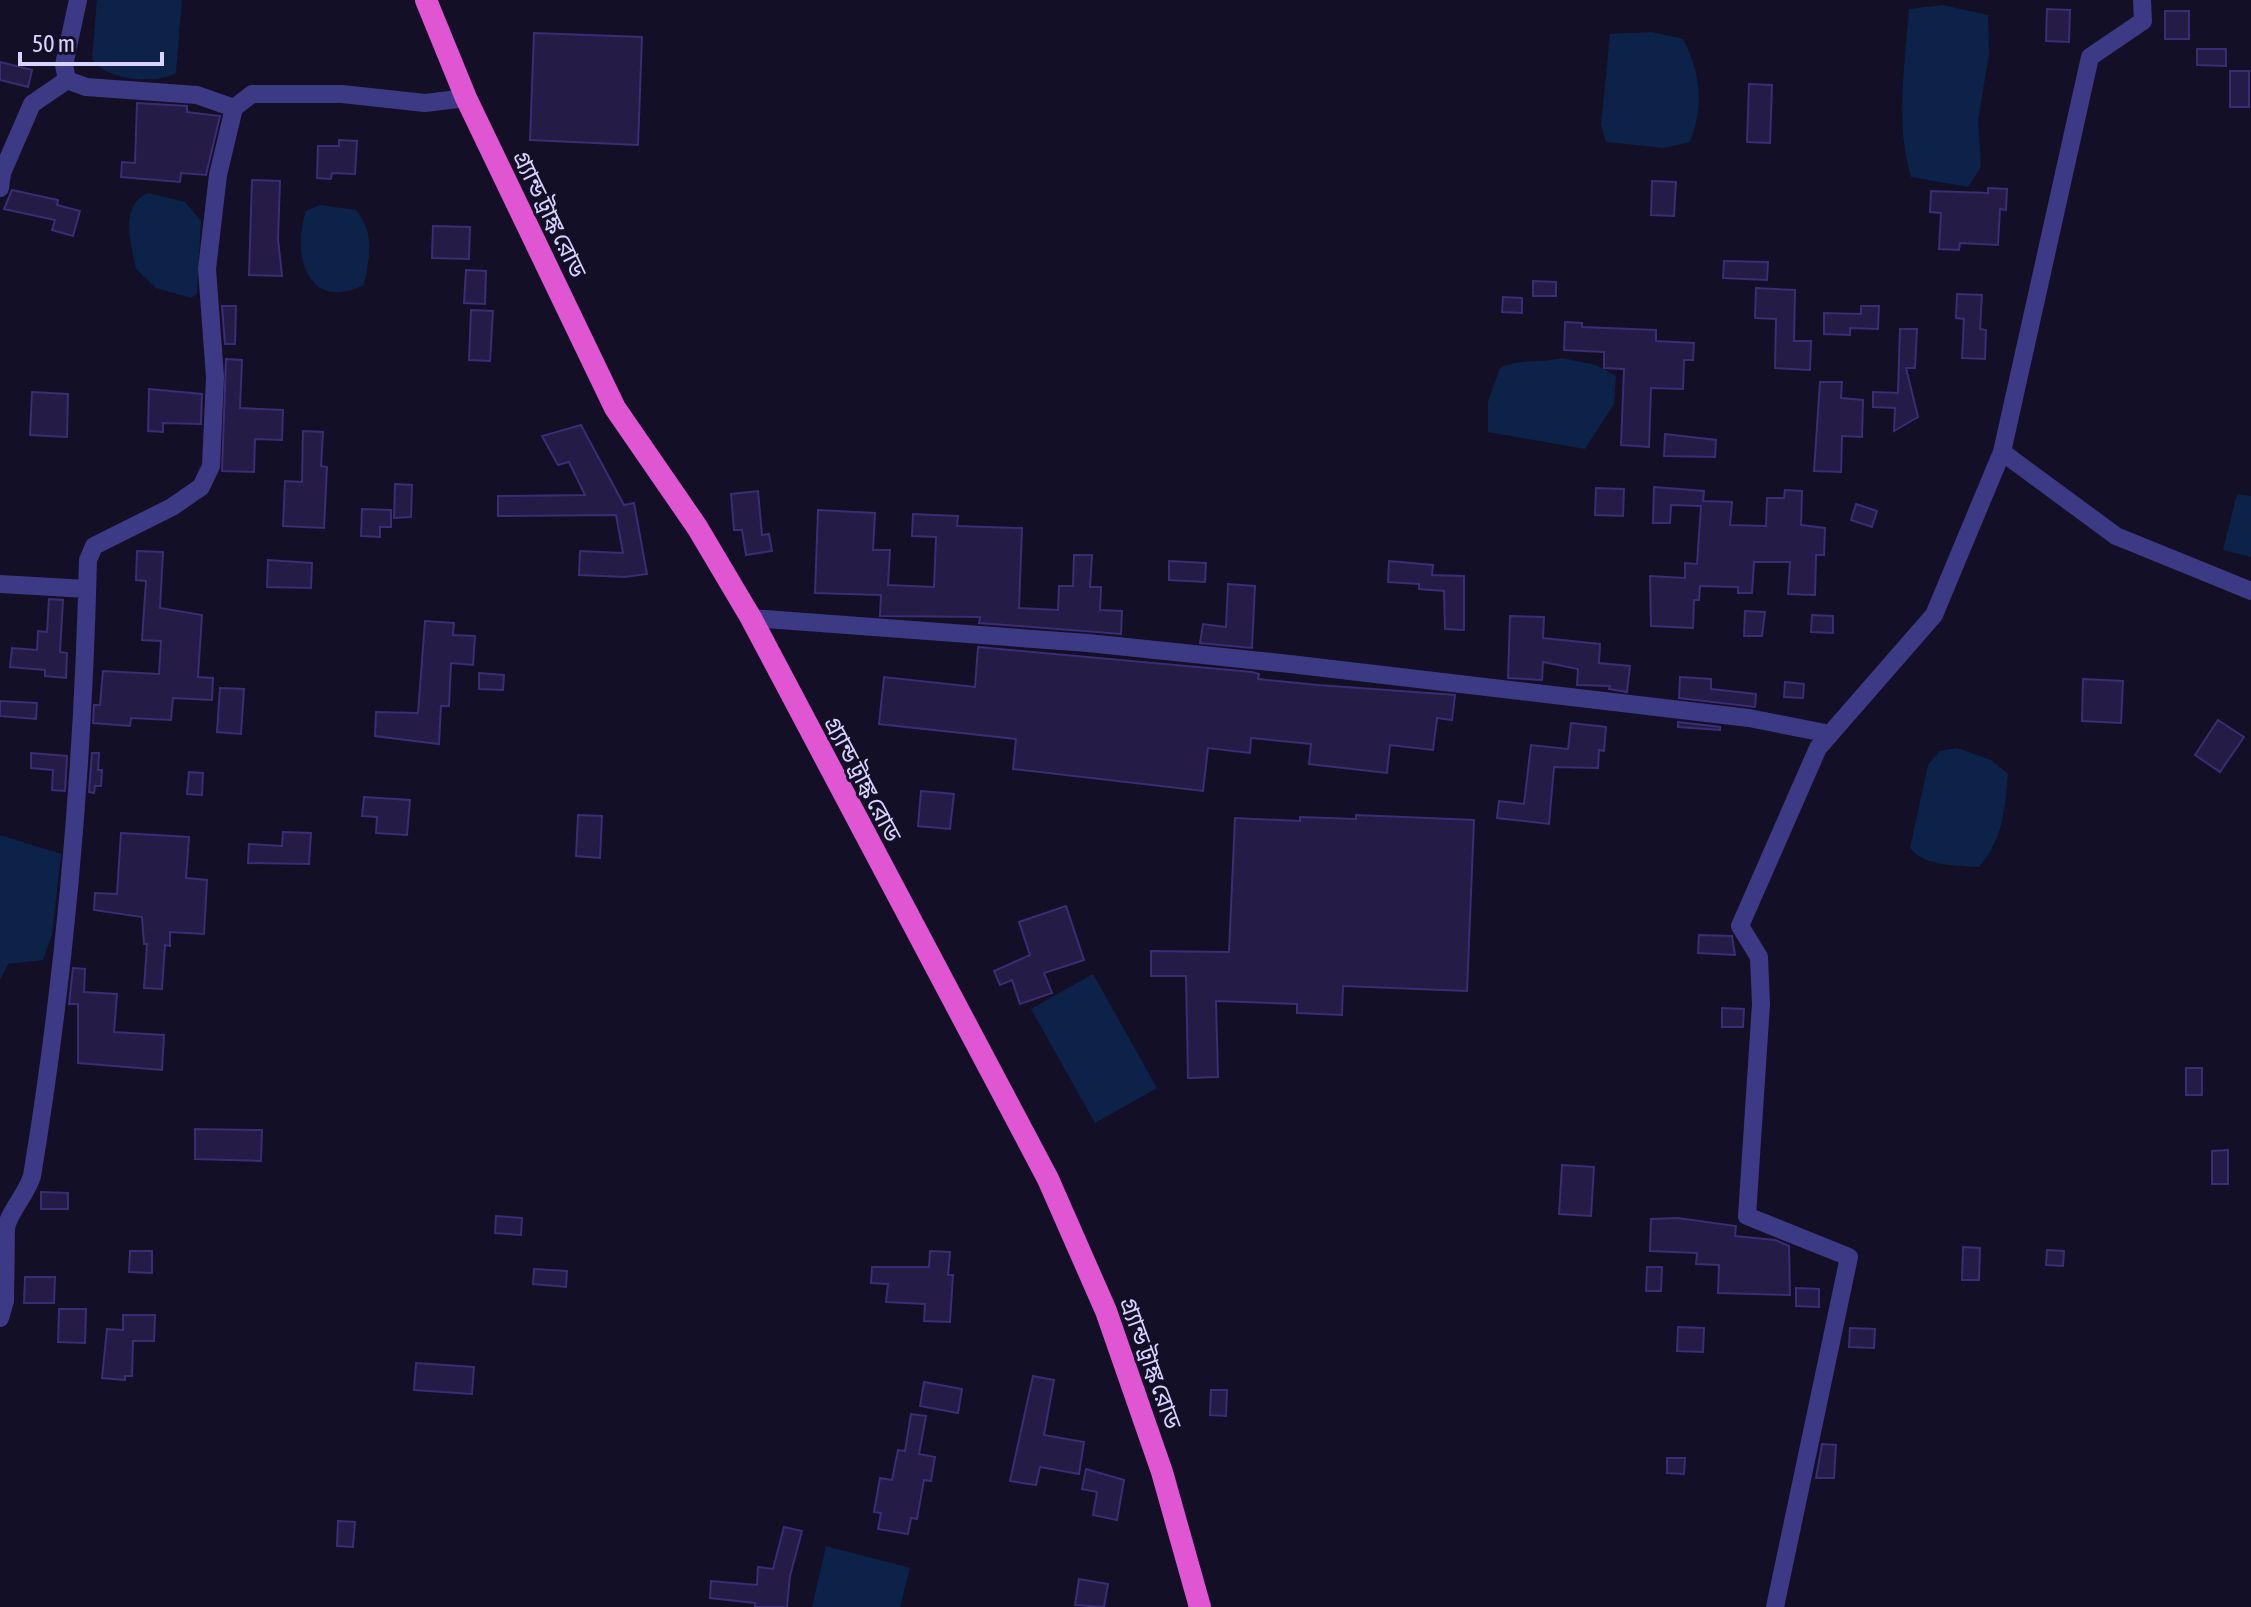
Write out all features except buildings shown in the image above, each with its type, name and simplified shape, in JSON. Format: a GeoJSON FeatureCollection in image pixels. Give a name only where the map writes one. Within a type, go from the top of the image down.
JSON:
{"type":"FeatureCollection","features":[{"type":"Feature","properties":{"kind":"highway","name":"গ্র্যান্ড ট্রাঙ্ক রোড"},"geometry":{"type":"LineString","coordinates":[[426,0],[466,98],[615,408],[697,527],[751,618],[1048,1179],[1111,1326],[1162,1472],[1200,1607]]}},
{"type":"Feature","properties":{"kind":"street"},"geometry":{"type":"LineString","coordinates":[[67,80],[64,65],[78,0]]}},
{"type":"Feature","properties":{"kind":"street"},"geometry":{"type":"LineString","coordinates":[[1775,1607],[1849,1257],[1747,1216],[1761,1004],[1759,957],[1740,926],[1818,748],[1934,615],[2002,452],[2090,57],[2143,21],[2142,0]]}},
{"type":"Feature","properties":{"kind":"street"},"geometry":{"type":"LineString","coordinates":[[67,80],[86,87],[197,95],[234,108]]}},
{"type":"Feature","properties":{"kind":"street"},"geometry":{"type":"LineString","coordinates":[[0,188],[2,173],[32,104],[67,80]]}},
{"type":"Feature","properties":{"kind":"street"},"geometry":{"type":"LineString","coordinates":[[0,1318],[5,1301],[6,1227],[9,1216],[26,1194],[32,1176],[55,1034],[80,776],[88,560],[94,546],[172,507],[201,487],[211,466],[215,377],[207,269],[218,175],[234,108],[252,94],[342,94],[425,103],[466,98]]}},
{"type":"Feature","properties":{"kind":"street"},"geometry":{"type":"LineString","coordinates":[[2002,452],[2116,536],[2251,591]]}},
{"type":"Feature","properties":{"kind":"street"},"geometry":{"type":"LineString","coordinates":[[0,584],[87,589]]}},
{"type":"Feature","properties":{"kind":"street"},"geometry":{"type":"LineString","coordinates":[[751,618],[1088,643],[1290,664],[1749,718],[1830,734]]}},
{"type":"Feature","properties":{"kind":"water"},"geometry":{"type":"Polygon","coordinates":[[[97,0],[182,0],[176,73],[156,79],[131,78],[108,72],[99,66],[92,59],[97,0]]]}},
{"type":"Feature","properties":{"kind":"water"},"geometry":{"type":"Polygon","coordinates":[[[1943,5],[1988,15],[1989,54],[1978,120],[1981,167],[1968,187],[1911,177],[1903,136],[1902,94],[1909,9],[1943,5]]]}},
{"type":"Feature","properties":{"kind":"water"},"geometry":{"type":"Polygon","coordinates":[[[1652,32],[1683,39],[1694,65],[1699,103],[1690,142],[1664,148],[1606,142],[1601,125],[1610,34],[1652,32]]]}},
{"type":"Feature","properties":{"kind":"water"},"geometry":{"type":"Polygon","coordinates":[[[148,193],[185,202],[201,221],[197,294],[191,298],[156,288],[136,269],[130,216],[139,199],[148,193]]]}},
{"type":"Feature","properties":{"kind":"water"},"geometry":{"type":"Polygon","coordinates":[[[320,205],[356,210],[362,219],[369,245],[364,285],[345,292],[329,291],[317,285],[308,275],[303,261],[302,228],[306,211],[320,205]]]}},
{"type":"Feature","properties":{"kind":"water"},"geometry":{"type":"Polygon","coordinates":[[[1562,358],[1596,365],[1616,376],[1614,404],[1585,449],[1488,432],[1488,402],[1500,368],[1514,363],[1562,358]]]}},
{"type":"Feature","properties":{"kind":"water"},"geometry":{"type":"Polygon","coordinates":[[[2237,494],[2251,496],[2251,557],[2223,550],[2237,494]]]}},
{"type":"Feature","properties":{"kind":"water"},"geometry":{"type":"Polygon","coordinates":[[[1957,748],[1991,760],[2008,774],[1998,835],[1979,867],[1932,862],[1910,848],[1928,765],[1940,751],[1957,748]]]}},
{"type":"Feature","properties":{"kind":"water"},"geometry":{"type":"Polygon","coordinates":[[[0,835],[61,854],[52,935],[43,960],[8,964],[0,980],[0,835]]]}},
{"type":"Feature","properties":{"kind":"water"},"geometry":{"type":"Polygon","coordinates":[[[1093,974],[1157,1088],[1095,1123],[1031,1009],[1093,974]]]}},
{"type":"Feature","properties":{"kind":"water"},"geometry":{"type":"Polygon","coordinates":[[[826,1546],[910,1568],[900,1607],[812,1607],[826,1546]]]}}]}
